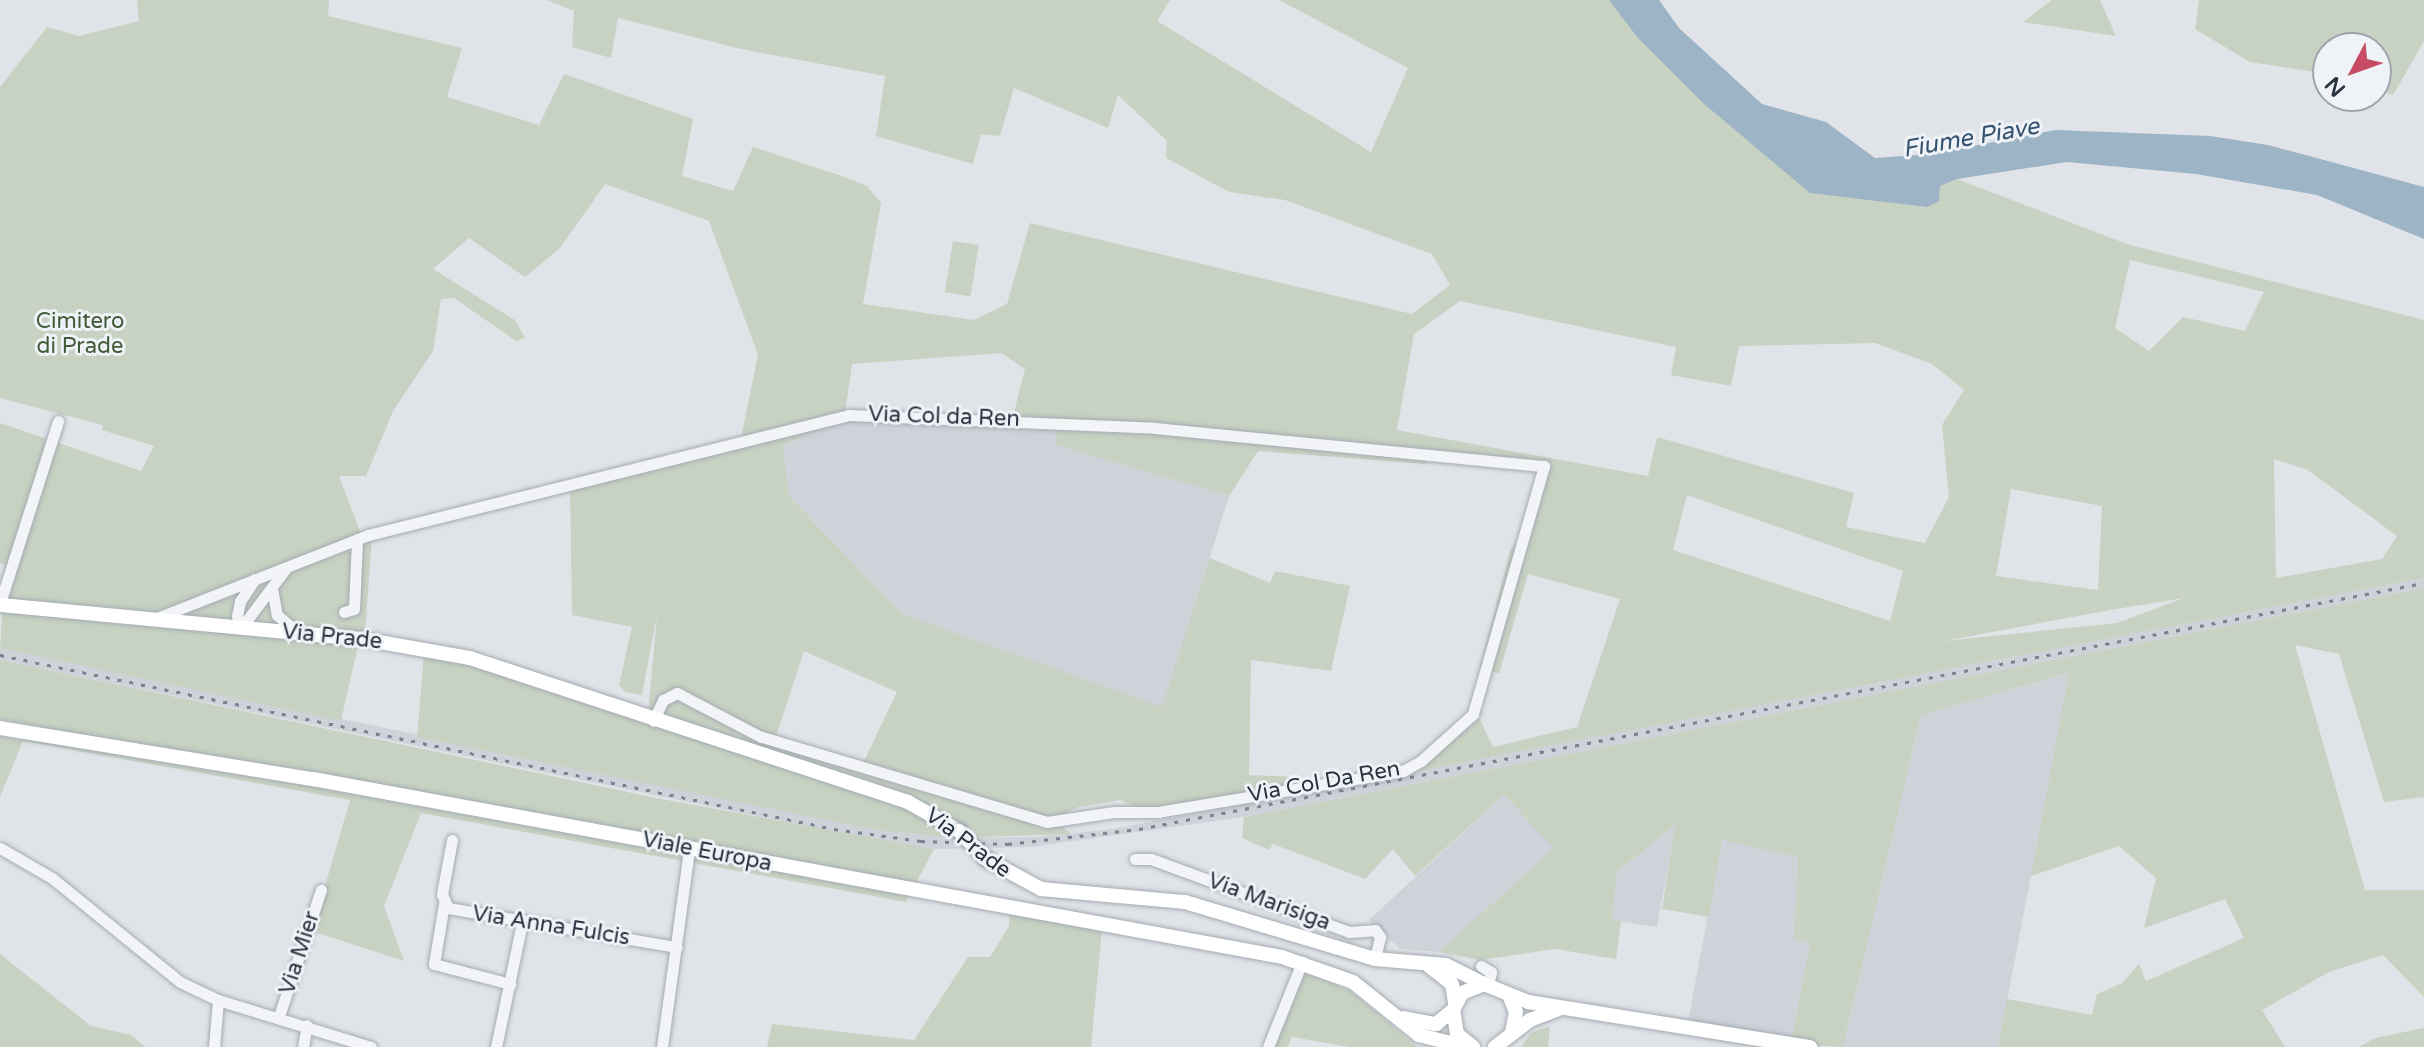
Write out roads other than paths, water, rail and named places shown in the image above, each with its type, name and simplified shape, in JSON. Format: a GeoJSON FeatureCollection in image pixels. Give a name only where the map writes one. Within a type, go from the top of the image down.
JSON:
{"type":"FeatureCollection","features":[{"type":"Feature","properties":{"kind":"main road","name":"Via Prade"},"geometry":{"type":"LineString","coordinates":[[0,604],[300,633],[487,662],[653,721],[908,802],[959,831],[986,859],[1041,889],[1174,900],[1375,959],[1457,969],[1486,984]]}},
{"type":"Feature","properties":{"kind":"main road","name":"Viale Europa"},"geometry":{"type":"LineString","coordinates":[[0,728],[689,849],[1302,962],[1353,982],[1435,1042],[1466,1047]]}},
{"type":"Feature","properties":{"kind":"main road"},"geometry":{"type":"LineString","coordinates":[[1429,965],[1452,984],[1457,1034],[1474,1047]]}},
{"type":"Feature","properties":{"kind":"main road"},"geometry":{"type":"LineString","coordinates":[[1454,1006],[1462,993],[1486,984],[1509,995],[1562,1008],[1810,1047]]}},
{"type":"Feature","properties":{"kind":"main road"},"geometry":{"type":"LineString","coordinates":[[1509,995],[1516,1012],[1512,1033]]}},
{"type":"Feature","properties":{"kind":"main road","name":"Viale Europa"},"geometry":{"type":"LineString","coordinates":[[1400,1017],[1436,1024],[1454,1006]]}},
{"type":"Feature","properties":{"kind":"main road"},"geometry":{"type":"LineString","coordinates":[[1495,1047],[1512,1033],[1562,1008]]}},
{"type":"Feature","properties":{"kind":"street","name":"Via Col da Ren"},"geometry":{"type":"LineString","coordinates":[[159,617],[357,539],[849,415],[1155,428],[1544,466]]}},
{"type":"Feature","properties":{"kind":"street","name":"Via Prade"},"geometry":{"type":"LineString","coordinates":[[0,604],[58,421]]}},
{"type":"Feature","properties":{"kind":"street","name":"Via Col Da Ren"},"geometry":{"type":"LineString","coordinates":[[1091,814],[1158,812],[1403,771],[1421,761],[1473,714],[1544,466]]}},
{"type":"Feature","properties":{"kind":"street"},"geometry":{"type":"LineString","coordinates":[[344,612],[354,609],[357,539]]}},
{"type":"Feature","properties":{"kind":"street"},"geometry":{"type":"LineString","coordinates":[[241,628],[287,567]]}},
{"type":"Feature","properties":{"kind":"street"},"geometry":{"type":"LineString","coordinates":[[241,628],[237,612],[242,585],[264,600]]}},
{"type":"Feature","properties":{"kind":"street"},"geometry":{"type":"LineString","coordinates":[[272,588],[277,615],[300,633]]}},
{"type":"Feature","properties":{"kind":"street","name":"Via Prade"},"geometry":{"type":"LineString","coordinates":[[653,721],[663,700],[677,693],[732,726],[854,766],[1047,822],[1091,814]]}},
{"type":"Feature","properties":{"kind":"street","name":"Via Anna Fulcis"},"geometry":{"type":"LineString","coordinates":[[452,840],[444,904],[522,923],[677,947]]}},
{"type":"Feature","properties":{"kind":"street","name":"Via Mier"},"geometry":{"type":"LineString","coordinates":[[0,848],[52,878],[128,944],[180,982],[218,1000],[279,1016],[371,1047]]}},
{"type":"Feature","properties":{"kind":"street"},"geometry":{"type":"LineString","coordinates":[[662,1047],[689,849]]}},
{"type":"Feature","properties":{"kind":"street","name":"Via Marisiga"},"geometry":{"type":"LineString","coordinates":[[1135,859],[1151,859],[1349,932],[1375,930],[1380,937],[1375,959]]}},
{"type":"Feature","properties":{"kind":"street","name":"Via Mier"},"geometry":{"type":"LineString","coordinates":[[279,1016],[321,890]]}},
{"type":"Feature","properties":{"kind":"street"},"geometry":{"type":"LineString","coordinates":[[444,904],[434,964],[510,984]]}},
{"type":"Feature","properties":{"kind":"street"},"geometry":{"type":"LineString","coordinates":[[496,1047],[522,923]]}},
{"type":"Feature","properties":{"kind":"street","name":"Via Marisiga"},"geometry":{"type":"LineString","coordinates":[[1268,1047],[1302,962]]}},
{"type":"Feature","properties":{"kind":"street"},"geometry":{"type":"LineString","coordinates":[[1481,966],[1491,972],[1486,984]]}},
{"type":"Feature","properties":{"kind":"street"},"geometry":{"type":"LineString","coordinates":[[214,1047],[218,1000]]}},
{"type":"Feature","properties":{"kind":"street","name":"Via Mier"},"geometry":{"type":"LineString","coordinates":[[303,1047],[307,1025]]}},
{"type":"Feature","properties":{"kind":"water"},"geometry":{"type":"Polygon","coordinates":[[[1609,0],[1659,0],[1679,28],[1762,104],[1826,122],[1875,158],[1931,154],[2056,130],[2210,136],[2268,145],[2424,187],[2424,239],[2317,195],[2196,174],[2067,162],[1957,179],[1940,186],[1939,201],[1927,207],[1810,193],[1703,103],[1638,38],[1609,0]]]}},
{"type":"Feature","properties":{"kind":"railway"},"geometry":{"type":"LineString","coordinates":[[0,655],[834,829],[921,841],[1008,844],[1139,829],[2424,583]]}},
{"type":"Feature","properties":{"kind":"water label","name":"Fiume Piave"},"geometry":{"type":"Point","coordinates":[1971,138]}},
{"type":"Feature","properties":{"kind":"park label","name":"Cimitero di Prade"},"geometry":{"type":"Point","coordinates":[80,334]}}]}
